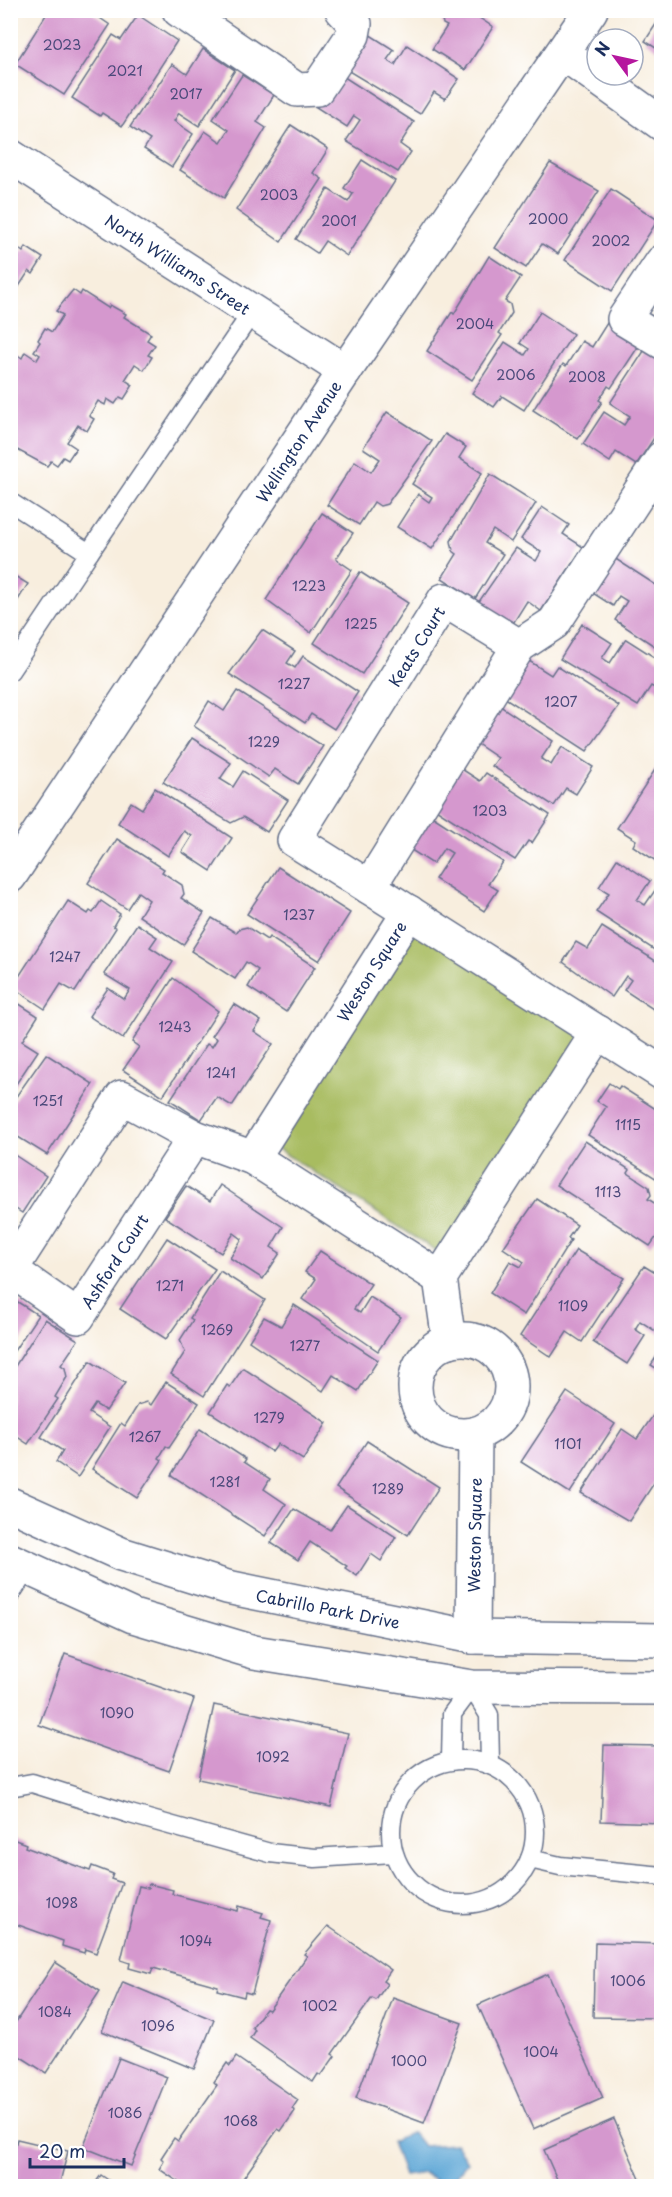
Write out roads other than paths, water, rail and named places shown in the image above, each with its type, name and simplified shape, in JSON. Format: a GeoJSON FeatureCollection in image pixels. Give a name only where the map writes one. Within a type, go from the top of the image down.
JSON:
{"type":"FeatureCollection","features":[{"type":"Feature","properties":{"kind":"street"},"geometry":{"type":"LineString","coordinates":[[179,10],[297,90],[309,92],[317,89],[353,35],[355,24],[342,10]]}},
{"type":"Feature","properties":{"kind":"street","name":"Wellington Avenue"},"geometry":{"type":"LineString","coordinates":[[10,876],[345,371],[591,10]]}},
{"type":"Feature","properties":{"kind":"street"},"geometry":{"type":"LineString","coordinates":[[563,53],[662,124]]}},
{"type":"Feature","properties":{"kind":"street","name":"North Williams Street"},"geometry":{"type":"LineString","coordinates":[[10,156],[345,371]]}},
{"type":"Feature","properties":{"kind":"street"},"geometry":{"type":"LineString","coordinates":[[662,262],[624,320],[662,342]]}},
{"type":"Feature","properties":{"kind":"street"},"geometry":{"type":"LineString","coordinates":[[369,887],[519,646],[554,623],[662,458]]}},
{"type":"Feature","properties":{"kind":"street","name":"Keats Court"},"geometry":{"type":"LineString","coordinates":[[409,912],[294,840],[444,600],[519,646]]}},
{"type":"Feature","properties":{"kind":"street","name":"Weston Square"},"geometry":{"type":"LineString","coordinates":[[253,1158],[409,912],[598,1032],[657,1059]]}},
{"type":"Feature","properties":{"kind":"street"},"geometry":{"type":"LineString","coordinates":[[449,1341],[440,1278],[598,1032]]}},
{"type":"Feature","properties":{"kind":"street","name":"Ashford Court"},"geometry":{"type":"LineString","coordinates":[[195,1137],[78,1317],[11,1270],[122,1097],[195,1137],[253,1158]]}},
{"type":"Feature","properties":{"kind":"street"},"geometry":{"type":"LineString","coordinates":[[253,1158],[440,1278]]}},
{"type":"Feature","properties":{"kind":"street"},"geometry":{"type":"LineString","coordinates":[[465,1339],[479,1342],[493,1349],[503,1360],[509,1374],[512,1389],[501,1417],[490,1427],[476,1434],[459,1435],[443,1431],[430,1422],[420,1408],[416,1392],[417,1376],[423,1361],[435,1349],[449,1341],[465,1339]]}},
{"type":"Feature","properties":{"kind":"street","name":"Weston Square"},"geometry":{"type":"LineString","coordinates":[[473,1637],[476,1434]]}},
{"type":"Feature","properties":{"kind":"street","name":"Cabrillo Park Drive"},"geometry":{"type":"LineString","coordinates":[[10,1504],[121,1554],[227,1587],[473,1637],[662,1640]]}},
{"type":"Feature","properties":{"kind":"street"},"geometry":{"type":"LineString","coordinates":[[16,1575],[133,1616],[254,1652],[472,1687],[662,1688]]}},
{"type":"Feature","properties":{"kind":"lane"},"geometry":{"type":"LineString","coordinates":[[10,671],[253,312]]}},
{"type":"Feature","properties":{"kind":"lane"},"geometry":{"type":"LineString","coordinates":[[10,502],[89,553]]}},
{"type":"Feature","properties":{"kind":"lane"},"geometry":{"type":"LineString","coordinates":[[450,1760],[452,1714],[472,1687],[489,1715],[490,1764]]}},
{"type":"Feature","properties":{"kind":"lane"},"geometry":{"type":"LineString","coordinates":[[470,1759],[490,1764],[510,1776],[525,1793],[533,1814],[535,1837],[530,1859],[519,1878],[501,1893],[481,1902],[459,1904],[437,1900],[417,1889],[402,1873],[393,1852],[390,1828],[395,1804],[404,1791],[427,1768],[450,1760],[470,1759]]}},
{"type":"Feature","properties":{"kind":"lane"},"geometry":{"type":"LineString","coordinates":[[10,1787],[32,1783],[130,1814],[270,1853],[315,1858],[393,1852]]}},
{"type":"Feature","properties":{"kind":"lane"},"geometry":{"type":"LineString","coordinates":[[530,1859],[560,1866],[662,1876]]}},
{"type":"Feature","properties":{"kind":"water"},"geometry":{"type":"Polygon","coordinates":[[[412,2132],[423,2146],[456,2144],[467,2162],[447,2186],[424,2173],[404,2176],[392,2142],[412,2132]]]}}]}
